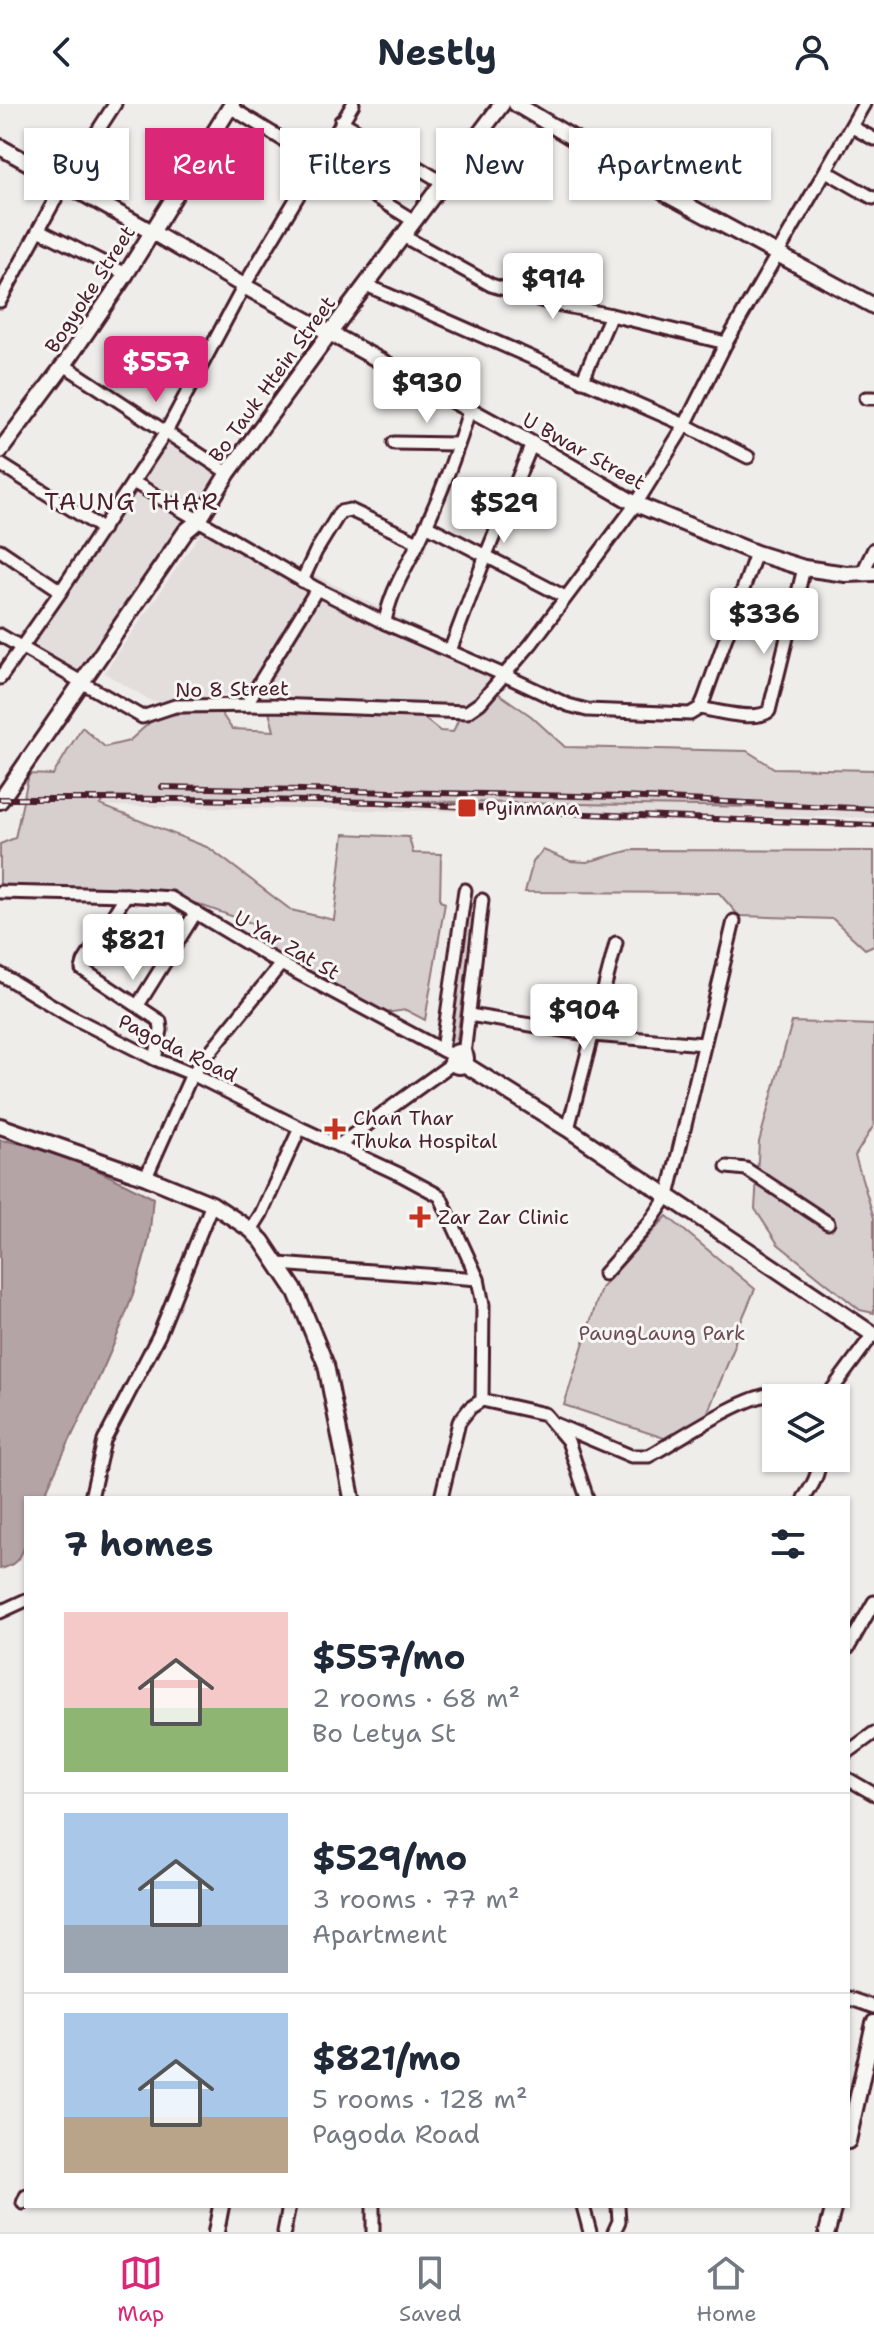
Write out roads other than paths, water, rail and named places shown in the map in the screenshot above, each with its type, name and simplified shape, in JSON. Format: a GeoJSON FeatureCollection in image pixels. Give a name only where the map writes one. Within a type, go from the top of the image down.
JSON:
{"type":"FeatureCollection","features":[{"type":"Feature","properties":{"kind":"street"},"geometry":{"type":"LineString","coordinates":[[100,128],[115,104]]}},
{"type":"Feature","properties":{"kind":"street"},"geometry":{"type":"LineString","coordinates":[[337,128],[353,104]]}},
{"type":"Feature","properties":{"kind":"street","name":"Bo Tauk Htein Street"},"geometry":{"type":"LineString","coordinates":[[484,128],[502,104]]}},
{"type":"Feature","properties":{"kind":"street"},"geometry":{"type":"LineString","coordinates":[[516,104],[668,195],[874,306]]}},
{"type":"Feature","properties":{"kind":"street","name":"No 8 Street"},"geometry":{"type":"LineString","coordinates":[[0,635],[142,717],[175,706],[246,705],[457,713],[473,709],[531,644],[636,504],[685,425],[726,343],[864,104]]}},
{"type":"Feature","properties":{"kind":"street"},"geometry":{"type":"LineString","coordinates":[[231,105],[280,137]]}},
{"type":"Feature","properties":{"kind":"street","name":"Bogyoke Street"},"geometry":{"type":"LineString","coordinates":[[0,451],[126,274],[231,105]]}},
{"type":"Feature","properties":{"kind":"street"},"geometry":{"type":"LineString","coordinates":[[341,121],[436,178]]}},
{"type":"Feature","properties":{"kind":"street"},"geometry":{"type":"LineString","coordinates":[[852,127],[874,139]]}},
{"type":"Feature","properties":{"kind":"street","name":"U Bwar Street"},"geometry":{"type":"LineString","coordinates":[[0,147],[24,160]]}},
{"type":"Feature","properties":{"kind":"street"},"geometry":{"type":"LineString","coordinates":[[826,171],[873,198]]}},
{"type":"Feature","properties":{"kind":"street","name":"Bo Tauk Htein Street"},"geometry":{"type":"LineString","coordinates":[[0,801],[186,531],[199,520],[228,473],[436,190]]}},
{"type":"Feature","properties":{"kind":"street"},"geometry":{"type":"LineString","coordinates":[[0,301],[55,200]]}},
{"type":"Feature","properties":{"kind":"street","name":"U Bwar Street"},"geometry":{"type":"LineString","coordinates":[[95,200],[636,504],[756,553],[804,568],[868,574]]}},
{"type":"Feature","properties":{"kind":"street"},"geometry":{"type":"LineString","coordinates":[[0,678],[166,432],[244,286],[296,200]]}},
{"type":"Feature","properties":{"kind":"street"},"geometry":{"type":"LineString","coordinates":[[380,200],[414,221]]}},
{"type":"Feature","properties":{"kind":"street"},"geometry":{"type":"LineString","coordinates":[[39,230],[126,274]]}},
{"type":"Feature","properties":{"kind":"street"},"geometry":{"type":"LineString","coordinates":[[403,236],[491,285],[551,303],[726,343]]}},
{"type":"Feature","properties":{"kind":"street"},"geometry":{"type":"LineString","coordinates":[[366,285],[685,425],[748,457]]}},
{"type":"Feature","properties":{"kind":"street"},"geometry":{"type":"LineString","coordinates":[[582,381],[611,315]]}},
{"type":"Feature","properties":{"kind":"street"},"geometry":{"type":"LineString","coordinates":[[64,365],[228,473]]}},
{"type":"Feature","properties":{"kind":"street"},"geometry":{"type":"LineString","coordinates":[[385,623],[388,604],[426,525],[469,411]]}},
{"type":"Feature","properties":{"kind":"street"},"geometry":{"type":"LineString","coordinates":[[394,443],[458,444]]}},
{"type":"Feature","properties":{"kind":"street"},"geometry":{"type":"LineString","coordinates":[[450,651],[532,444]]}},
{"type":"Feature","properties":{"kind":"street"},"geometry":{"type":"LineString","coordinates":[[0,464],[103,529]]}},
{"type":"Feature","properties":{"kind":"street"},"geometry":{"type":"LineString","coordinates":[[133,482],[317,589],[385,623],[568,705],[587,710],[690,714],[700,708],[756,553]]}},
{"type":"Feature","properties":{"kind":"street"},"geometry":{"type":"LineString","coordinates":[[302,581],[316,551],[340,512],[345,510],[418,542]]}},
{"type":"Feature","properties":{"kind":"street"},"geometry":{"type":"LineString","coordinates":[[426,525],[565,597]]}},
{"type":"Feature","properties":{"kind":"street"},"geometry":{"type":"LineString","coordinates":[[868,574],[874,549]]}},
{"type":"Feature","properties":{"kind":"street"},"geometry":{"type":"LineString","coordinates":[[0,550],[61,591]]}},
{"type":"Feature","properties":{"kind":"street"},"geometry":{"type":"LineString","coordinates":[[700,708],[751,716],[762,716],[769,711],[804,568]]}},
{"type":"Feature","properties":{"kind":"street"},"geometry":{"type":"LineString","coordinates":[[246,705],[317,589]]}},
{"type":"Feature","properties":{"kind":"street"},"geometry":{"type":"LineString","coordinates":[[455,1058],[465,890]]}},
{"type":"Feature","properties":{"kind":"street","name":"U Yar Zat St"},"geometry":{"type":"LineString","coordinates":[[0,892],[171,898],[281,964],[455,1058]]}},
{"type":"Feature","properties":{"kind":"street"},"geometry":{"type":"LineString","coordinates":[[126,895],[82,966],[84,971],[160,1021],[155,1059]]}},
{"type":"Feature","properties":{"kind":"street"},"geometry":{"type":"LineString","coordinates":[[339,1145],[455,1058],[469,1015],[482,900]]}},
{"type":"Feature","properties":{"kind":"street"},"geometry":{"type":"LineString","coordinates":[[138,1005],[196,912]]}},
{"type":"Feature","properties":{"kind":"street"},"geometry":{"type":"LineString","coordinates":[[604,1274],[650,1222],[668,1196],[734,921]]}},
{"type":"Feature","properties":{"kind":"street"},"geometry":{"type":"LineString","coordinates":[[568,1129],[616,943]]}},
{"type":"Feature","properties":{"kind":"street"},"geometry":{"type":"LineString","coordinates":[[146,1177],[192,1074],[281,964]]}},
{"type":"Feature","properties":{"kind":"street","name":"Pagoda Road"},"geometry":{"type":"LineString","coordinates":[[0,974],[68,1015],[155,1059],[192,1074],[440,1196],[478,1279],[483,1305],[482,1400]]}},
{"type":"Feature","properties":{"kind":"street"},"geometry":{"type":"LineString","coordinates":[[469,1015],[593,1035],[704,1044]]}},
{"type":"Feature","properties":{"kind":"street"},"geometry":{"type":"LineString","coordinates":[[455,1058],[568,1129],[874,1334],[836,1384]]}},
{"type":"Feature","properties":{"kind":"street"},"geometry":{"type":"LineString","coordinates":[[0,1126],[146,1177],[212,1204],[262,1241],[296,1292],[326,1365],[352,1496]]}},
{"type":"Feature","properties":{"kind":"street"},"geometry":{"type":"LineString","coordinates":[[251,1230],[300,1128]]}},
{"type":"Feature","properties":{"kind":"street"},"geometry":{"type":"LineString","coordinates":[[727,1167],[746,1169],[828,1223]]}},
{"type":"Feature","properties":{"kind":"street"},"geometry":{"type":"LineString","coordinates":[[91,1496],[104,1441],[159,1335],[212,1204]]}},
{"type":"Feature","properties":{"kind":"street"},"geometry":{"type":"LineString","coordinates":[[279,1264],[478,1279]]}},
{"type":"Feature","properties":{"kind":"street"},"geometry":{"type":"LineString","coordinates":[[555,1424],[631,1456],[649,1456],[752,1399],[762,1397]]}},
{"type":"Feature","properties":{"kind":"street"},"geometry":{"type":"LineString","coordinates":[[441,1496],[459,1422],[470,1408],[482,1400],[545,1414],[568,1441],[586,1496]]}},
{"type":"Feature","properties":{"kind":"street"},"geometry":{"type":"LineString","coordinates":[[805,1496],[818,1472]]}},
{"type":"Feature","properties":{"kind":"street"},"geometry":{"type":"LineString","coordinates":[[0,1612],[24,1601]]}},
{"type":"Feature","properties":{"kind":"street"},"geometry":{"type":"LineString","coordinates":[[850,1644],[874,1602]]}},
{"type":"Feature","properties":{"kind":"street"},"geometry":{"type":"LineString","coordinates":[[850,1751],[874,1733]]}},
{"type":"Feature","properties":{"kind":"street"},"geometry":{"type":"LineString","coordinates":[[850,1780],[874,1794]]}},
{"type":"Feature","properties":{"kind":"street"},"geometry":{"type":"LineString","coordinates":[[850,1999],[874,2007]]}},
{"type":"Feature","properties":{"kind":"street"},"geometry":{"type":"LineString","coordinates":[[851,2115],[872,2046],[874,2023]]}},
{"type":"Feature","properties":{"kind":"street"},"geometry":{"type":"LineString","coordinates":[[216,2232],[221,2208]]}},
{"type":"Feature","properties":{"kind":"street"},"geometry":{"type":"LineString","coordinates":[[284,2232],[289,2208]]}},
{"type":"Feature","properties":{"kind":"street"},"geometry":{"type":"LineString","coordinates":[[373,2208],[373,2232]]}},
{"type":"Feature","properties":{"kind":"street"},"geometry":{"type":"LineString","coordinates":[[584,2208],[590,2232]]}},
{"type":"Feature","properties":{"kind":"street"},"geometry":{"type":"LineString","coordinates":[[614,2232],[619,2221],[618,2208]]}},
{"type":"Feature","properties":{"kind":"street"},"geometry":{"type":"LineString","coordinates":[[827,2232],[833,2208]]}},
{"type":"Feature","properties":{"kind":"railway"},"geometry":{"type":"LineString","coordinates":[[162,787],[624,797],[874,809]]}},
{"type":"Feature","properties":{"kind":"railway"},"geometry":{"type":"LineString","coordinates":[[0,799],[379,802],[874,825]]}},
{"type":"Feature","properties":{"kind":"place","name":"Pyinmana"},"geometry":{"type":"Point","coordinates":[467,808]}},
{"type":"Feature","properties":{"kind":"place","name":"Chan Thar Thuka Hospital"},"geometry":{"type":"Point","coordinates":[335,1129]}},
{"type":"Feature","properties":{"kind":"place","name":"Zar Zar Clinic"},"geometry":{"type":"Point","coordinates":[420,1217]}},
{"type":"Feature","properties":{"kind":"district","name":"TAUNG THAR"},"geometry":{"type":"Point","coordinates":[132,502]}},
{"type":"Feature","properties":{"kind":"park label","name":"PaungLaung Park"},"geometry":{"type":"Point","coordinates":[662,1333]}}]}
